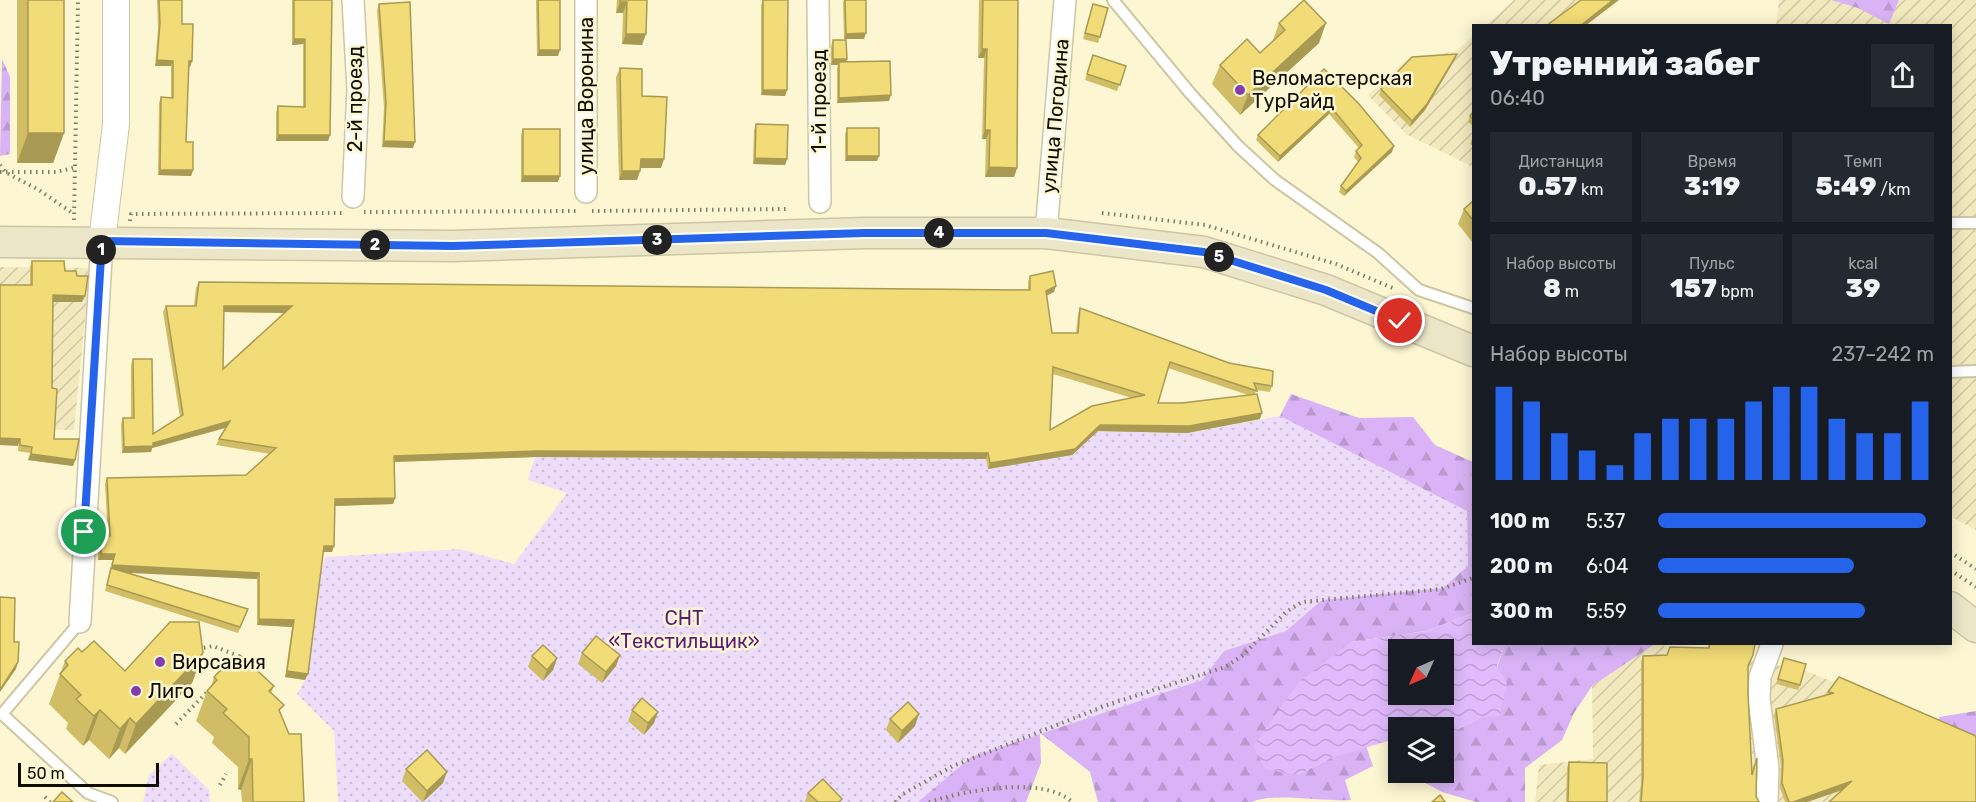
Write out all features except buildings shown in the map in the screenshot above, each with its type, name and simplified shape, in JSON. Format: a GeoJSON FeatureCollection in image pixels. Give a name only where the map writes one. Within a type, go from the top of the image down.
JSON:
{"type":"FeatureCollection","features":[{"type":"Feature","properties":{"kind":"main road"},"geometry":{"type":"LineString","coordinates":[[0,242],[102,241],[453,246],[865,233],[1046,233],[1204,252],[1326,290],[1472,351]]}},
{"type":"Feature","properties":{"kind":"main road"},"geometry":{"type":"LineString","coordinates":[[1952,609],[1976,627]]}},
{"type":"Feature","properties":{"kind":"street"},"geometry":{"type":"LineString","coordinates":[[80,622],[102,241],[116,124],[116,0]]}},
{"type":"Feature","properties":{"kind":"street","name":"2-й проезд"},"geometry":{"type":"LineString","coordinates":[[353,0],[358,89],[353,197]]}},
{"type":"Feature","properties":{"kind":"street","name":"улица Воронина"},"geometry":{"type":"LineString","coordinates":[[586,0],[586,192]]}},
{"type":"Feature","properties":{"kind":"street","name":"1-й проезд"},"geometry":{"type":"LineString","coordinates":[[818,0],[820,202]]}},
{"type":"Feature","properties":{"kind":"street","name":"улица Погодина"},"geometry":{"type":"LineString","coordinates":[[1046,233],[1065,0]]}},
{"type":"Feature","properties":{"kind":"street"},"geometry":{"type":"LineString","coordinates":[[1767,802],[1768,768],[1759,699],[1760,677],[1772,645]]}},
{"type":"Feature","properties":{"kind":"lane"},"geometry":{"type":"LineString","coordinates":[[1113,0],[1198,102],[1238,146],[1275,180],[1378,253],[1419,290],[1472,308]]}},
{"type":"Feature","properties":{"kind":"lane"},"geometry":{"type":"LineString","coordinates":[[1952,223],[1976,224]]}},
{"type":"Feature","properties":{"kind":"lane"},"geometry":{"type":"LineString","coordinates":[[1952,372],[1976,371]]}},
{"type":"Feature","properties":{"kind":"lane"},"geometry":{"type":"LineString","coordinates":[[80,622],[2,714],[88,793],[112,802]]}},
{"type":"Feature","properties":{"kind":"path"},"geometry":{"type":"LineString","coordinates":[[74,220],[77,167],[78,0]]}},
{"type":"Feature","properties":{"kind":"path"},"geometry":{"type":"LineString","coordinates":[[0,165],[2,172],[39,190],[74,214]]}},
{"type":"Feature","properties":{"kind":"path"},"geometry":{"type":"LineString","coordinates":[[2,172],[56,172],[77,167]]}},
{"type":"Feature","properties":{"kind":"path"},"geometry":{"type":"LineString","coordinates":[[1952,553],[1976,569]]}},
{"type":"Feature","properties":{"kind":"path"},"geometry":{"type":"LineString","coordinates":[[1952,571],[1976,587]]}},
{"type":"Feature","properties":{"kind":"path"},"geometry":{"type":"LineString","coordinates":[[895,802],[903,794],[952,766],[1110,704],[1225,668],[1242,656],[1286,612],[1302,602],[1441,589],[1472,578]]}},
{"type":"Feature","properties":{"kind":"path"},"geometry":{"type":"LineString","coordinates":[[195,650],[213,646],[242,657],[234,665]]}},
{"type":"Feature","properties":{"kind":"path"},"geometry":{"type":"LineString","coordinates":[[176,724],[217,682]]}},
{"type":"Feature","properties":{"kind":"path"},"geometry":{"type":"LineString","coordinates":[[220,785],[226,774]]}},
{"type":"Feature","properties":{"kind":"path"},"geometry":{"type":"LineString","coordinates":[[929,802],[972,790],[1039,788],[1066,796],[1072,802]]}},
{"type":"Feature","properties":{"kind":"path"},"geometry":{"type":"LineString","coordinates":[[45,797],[50,802]]}},
{"type":"Feature","properties":{"kind":"shaded area"},"geometry":{"type":"Polygon","coordinates":[[[1514,0],[1619,0],[1586,24],[1487,24],[1514,0]]]}},
{"type":"Feature","properties":{"kind":"shaded area"},"geometry":{"type":"Polygon","coordinates":[[[1779,0],[1976,0],[1976,530],[1952,517],[1952,24],[1776,24],[1779,0]]]}},
{"type":"Feature","properties":{"kind":"shaded area"},"geometry":{"type":"Polygon","coordinates":[[[1472,37],[1472,167],[1406,134],[1368,95],[1410,57],[1455,52],[1472,37]]]}},
{"type":"Feature","properties":{"kind":"shaded area"},"geometry":{"type":"Polygon","coordinates":[[[0,267],[90,268],[74,430],[0,429],[0,267]]]}},
{"type":"Feature","properties":{"kind":"shaded area"},"geometry":{"type":"Polygon","coordinates":[[[1654,645],[1804,670],[1909,712],[1976,802],[1535,802],[1539,765],[1593,759],[1592,686],[1654,645]]]}},
{"type":"Feature","properties":{"kind":"green space"},"geometry":{"type":"Polygon","coordinates":[[[1831,0],[1899,0],[1889,24],[1858,8],[1831,0]]]}},
{"type":"Feature","properties":{"kind":"green space"},"geometry":{"type":"Polygon","coordinates":[[[2,59],[10,77],[10,154],[0,156],[2,59]]]}},
{"type":"Feature","properties":{"kind":"green space"},"geometry":{"type":"Polygon","coordinates":[[[1291,394],[1359,418],[1413,417],[1435,445],[1472,462],[1472,613],[1426,631],[1351,642],[1297,775],[1331,758],[1366,746],[1373,766],[1345,780],[1351,800],[1273,798],[1252,802],[1098,802],[1090,772],[1041,734],[1202,680],[1224,651],[1286,631],[1322,600],[1443,588],[1468,566],[1467,511],[1280,416],[1291,394]]]}},
{"type":"Feature","properties":{"kind":"green space","name":"СНТ «Текстильщик»"},"geometry":{"type":"Polygon","coordinates":[[[1280,416],[1467,511],[1468,566],[1444,588],[1322,600],[1286,631],[1224,651],[1202,680],[971,757],[918,802],[338,802],[334,731],[297,694],[305,680],[319,573],[326,557],[459,549],[514,564],[567,493],[528,480],[535,457],[986,459],[988,469],[1098,431],[1187,433],[1280,416]]]}},
{"type":"Feature","properties":{"kind":"green space"},"geometry":{"type":"Polygon","coordinates":[[[1505,645],[1654,645],[1592,686],[1574,713],[1562,740],[1525,768],[1525,802],[1476,802],[1442,792],[1426,783],[1454,783],[1454,731],[1480,718],[1505,645]]]}},
{"type":"Feature","properties":{"kind":"green space"},"geometry":{"type":"Polygon","coordinates":[[[1976,711],[1976,741],[1938,724],[1939,717],[1976,711]]]}},
{"type":"Feature","properties":{"kind":"green space"},"geometry":{"type":"Polygon","coordinates":[[[1040,734],[1041,763],[1026,802],[918,802],[971,757],[1040,734]]]}},
{"type":"Feature","properties":{"kind":"green space"},"geometry":{"type":"Polygon","coordinates":[[[172,754],[209,790],[210,802],[143,802],[149,775],[172,754]]]}},
{"type":"Feature","properties":{"kind":"water"},"geometry":{"type":"Polygon","coordinates":[[[1472,613],[1472,645],[1505,645],[1497,666],[1507,683],[1500,716],[1480,718],[1454,731],[1454,717],[1388,717],[1388,741],[1331,758],[1297,775],[1265,769],[1253,746],[1299,682],[1351,642],[1426,631],[1472,613]]]}},
{"type":"Feature","properties":{"kind":"place","name":"Веломастерская ТурРайд"},"geometry":{"type":"Point","coordinates":[1240,90]}},
{"type":"Feature","properties":{"kind":"place","name":"Вирсавия"},"geometry":{"type":"Point","coordinates":[160,662]}},
{"type":"Feature","properties":{"kind":"place","name":"Лиго"},"geometry":{"type":"Point","coordinates":[136,691]}},
{"type":"Feature","properties":{"kind":"route"},"geometry":{"type":"LineString","coordinates":[[84,532],[102,241],[453,246],[865,233],[1046,233],[1204,252],[1326,290],[1400,321]]}}]}
